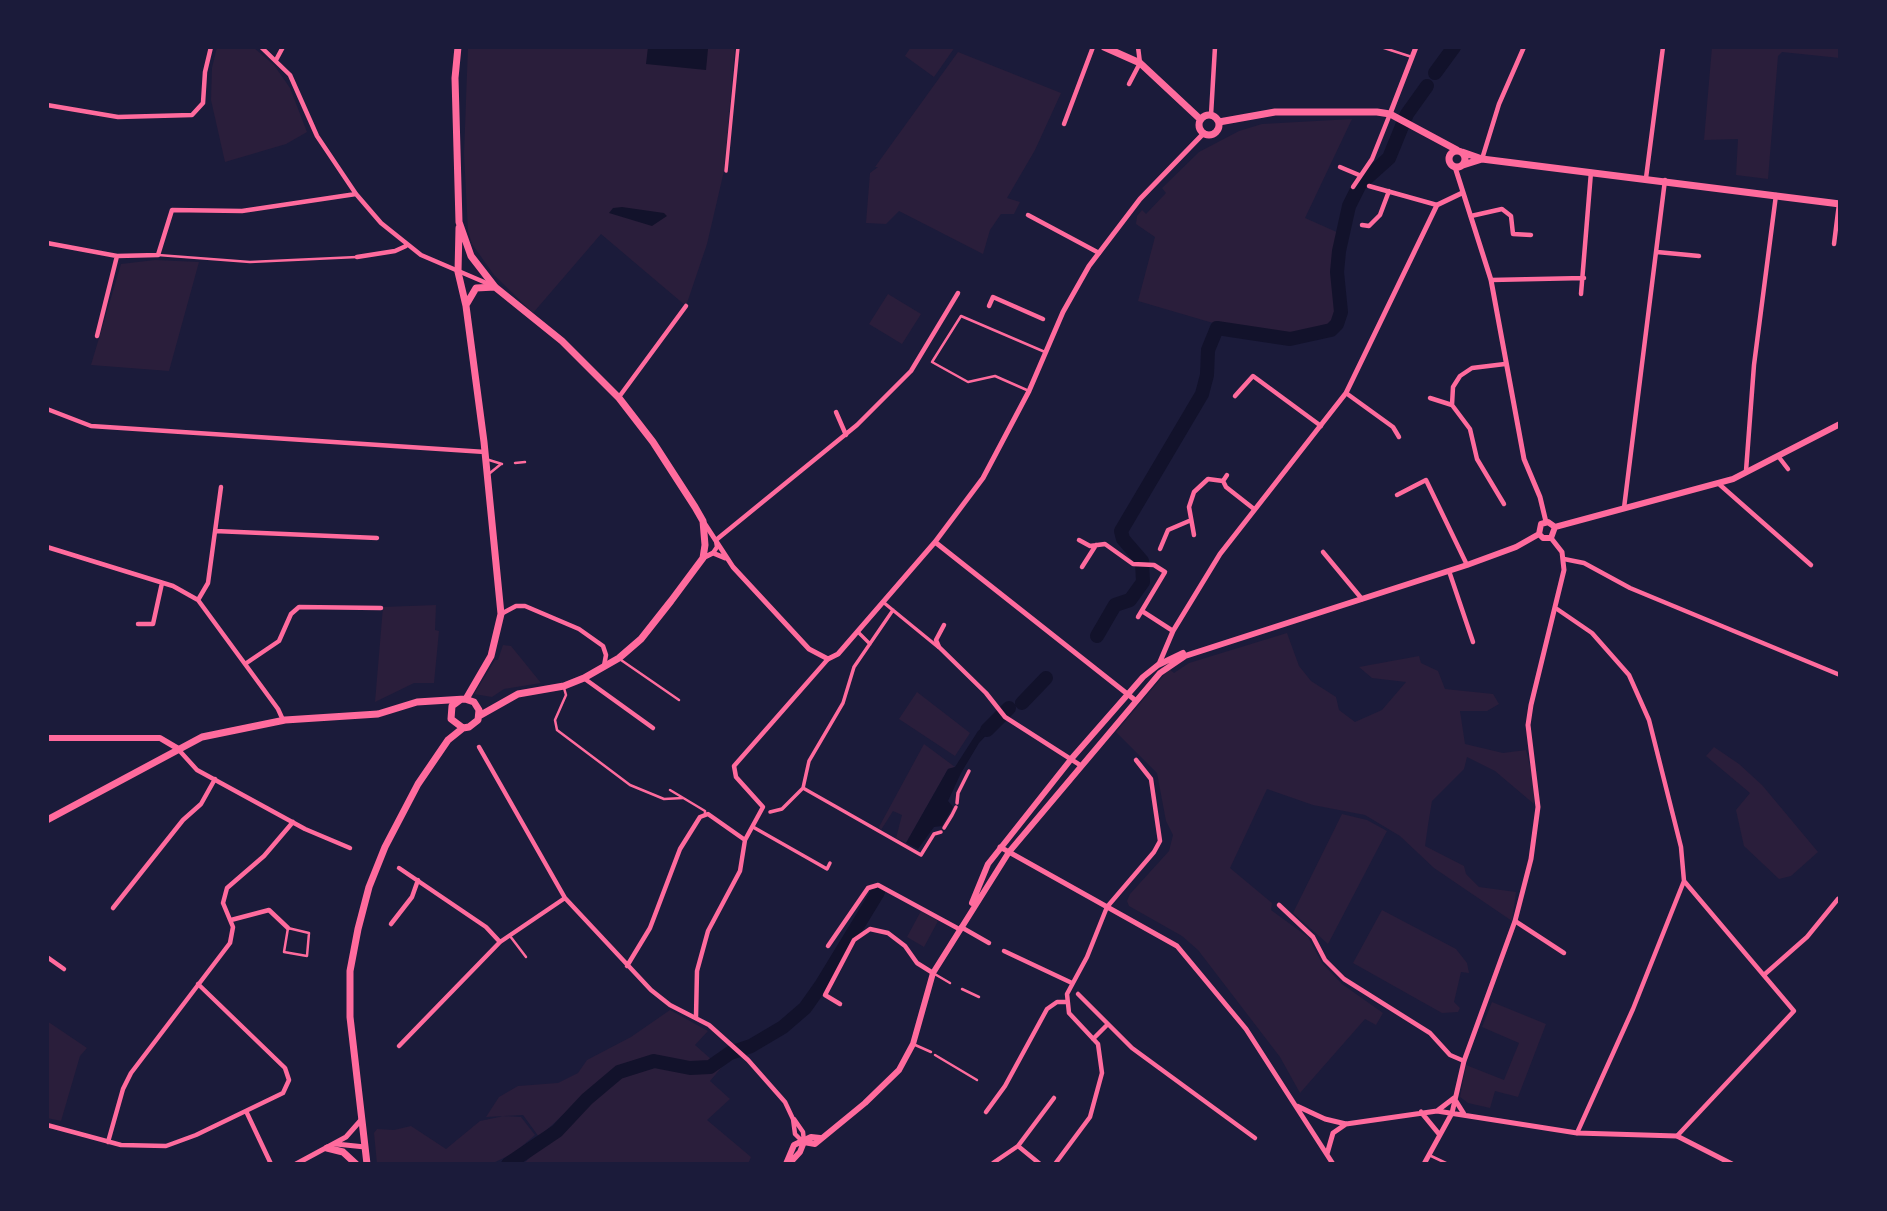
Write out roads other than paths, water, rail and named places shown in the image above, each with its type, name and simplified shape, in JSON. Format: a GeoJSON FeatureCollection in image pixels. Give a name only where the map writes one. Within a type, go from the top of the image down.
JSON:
{"type":"FeatureCollection","features":[{"type":"Feature","properties":{"kind":"main road"},"geometry":{"type":"LineString","coordinates":[[448,740],[452,706],[463,699],[491,656],[501,614],[486,455],[466,306],[458,272],[455,104],[458,47]]}},
{"type":"Feature","properties":{"kind":"main road"},"geometry":{"type":"LineString","coordinates":[[1104,47],[1140,63],[1200,119]]}},
{"type":"Feature","properties":{"kind":"main road"},"geometry":{"type":"LineString","coordinates":[[1219,122],[1275,112],[1350,111],[1390,114],[1446,146],[1482,159],[1839,204]]}},
{"type":"Feature","properties":{"kind":"main road"},"geometry":{"type":"LineString","coordinates":[[1200,119],[1211,115],[1219,122]]}},
{"type":"Feature","properties":{"kind":"main road"},"geometry":{"type":"LineString","coordinates":[[1200,119],[1198,125],[1203,134],[1211,135],[1217,132],[1219,122]]}},
{"type":"Feature","properties":{"kind":"main road"},"geometry":{"type":"LineString","coordinates":[[1446,146],[1449,158],[1459,166]]}},
{"type":"Feature","properties":{"kind":"main road"},"geometry":{"type":"LineString","coordinates":[[1449,158],[1460,151]]}},
{"type":"Feature","properties":{"kind":"main road"},"geometry":{"type":"LineString","coordinates":[[1459,166],[1465,158],[1460,151]]}},
{"type":"Feature","properties":{"kind":"main road"},"geometry":{"type":"LineString","coordinates":[[1459,166],[1482,159]]}},
{"type":"Feature","properties":{"kind":"main road"},"geometry":{"type":"LineString","coordinates":[[368,1164],[349,1017],[350,971],[369,887],[385,847],[418,784],[448,740],[463,728],[475,724],[479,716],[518,694],[564,686],[619,658],[641,639],[703,558],[703,522],[653,442],[619,398],[562,341],[495,288],[471,256],[459,222]]}},
{"type":"Feature","properties":{"kind":"main road"},"geometry":{"type":"LineString","coordinates":[[466,306],[477,288],[495,288]]}},
{"type":"Feature","properties":{"kind":"main road"},"geometry":{"type":"LineString","coordinates":[[1555,527],[1551,538],[1543,538],[1539,534],[1539,526],[1546,522],[1555,527],[1719,484],[1840,424]]}},
{"type":"Feature","properties":{"kind":"main road"},"geometry":{"type":"LineString","coordinates":[[787,1164],[800,1152],[803,1142],[811,1137],[820,1138],[891,1079],[913,1044],[933,973],[1009,852],[1160,673],[1185,656],[1467,565],[1516,547],[1539,534]]}},
{"type":"Feature","properties":{"kind":"main road"},"geometry":{"type":"LineString","coordinates":[[960,928],[989,863],[1000,846],[1128,693],[1158,665],[1184,653],[1206,649]]}},
{"type":"Feature","properties":{"kind":"main road"},"geometry":{"type":"LineString","coordinates":[[47,820],[177,748],[202,737],[283,721],[378,714],[417,702],[430,701],[463,699],[477,706],[479,716]]}},
{"type":"Feature","properties":{"kind":"main road"},"geometry":{"type":"LineString","coordinates":[[430,701],[463,728]]}},
{"type":"Feature","properties":{"kind":"main road"},"geometry":{"type":"LineString","coordinates":[[47,738],[160,738],[177,748]]}},
{"type":"Feature","properties":{"kind":"main road"},"geometry":{"type":"LineString","coordinates":[[327,1148],[344,1152],[356,1164]]}},
{"type":"Feature","properties":{"kind":"street"},"geometry":{"type":"LineString","coordinates":[[47,105],[130,118],[192,115],[203,103],[205,72],[211,47]]}},
{"type":"Feature","properties":{"kind":"street"},"geometry":{"type":"LineString","coordinates":[[261,47],[290,75],[317,136],[356,194],[381,223],[407,246],[495,288]]}},
{"type":"Feature","properties":{"kind":"street"},"geometry":{"type":"LineString","coordinates":[[276,60],[283,47]]}},
{"type":"Feature","properties":{"kind":"street"},"geometry":{"type":"LineString","coordinates":[[726,171],[737,47]]}},
{"type":"Feature","properties":{"kind":"street"},"geometry":{"type":"LineString","coordinates":[[1064,124],[1093,47]]}},
{"type":"Feature","properties":{"kind":"street"},"geometry":{"type":"LineString","coordinates":[[1129,84],[1140,63],[1138,47]]}},
{"type":"Feature","properties":{"kind":"street"},"geometry":{"type":"LineString","coordinates":[[1211,115],[1215,47]]}},
{"type":"Feature","properties":{"kind":"street"},"geometry":{"type":"LineString","coordinates":[[1353,187],[1372,159],[1416,47]]}},
{"type":"Feature","properties":{"kind":"street"},"geometry":{"type":"LineString","coordinates":[[1482,159],[1499,104],[1524,47]]}},
{"type":"Feature","properties":{"kind":"street"},"geometry":{"type":"LineString","coordinates":[[1646,178],[1663,47]]}},
{"type":"Feature","properties":{"kind":"street"},"geometry":{"type":"LineString","coordinates":[[696,1017],[695,986],[699,958],[714,917],[740,871],[746,840],[763,807],[733,770],[760,735],[828,659],[858,632],[934,542],[995,458],[1047,353],[1055,325],[1099,253],[1139,199],[1203,134]]}},
{"type":"Feature","properties":{"kind":"street"},"geometry":{"type":"LineString","coordinates":[[1459,166],[1462,193],[1491,280],[1524,459],[1540,497],[1546,522]]}},
{"type":"Feature","properties":{"kind":"street"},"geometry":{"type":"LineString","coordinates":[[1340,167],[1359,175]]}},
{"type":"Feature","properties":{"kind":"street"},"geometry":{"type":"LineString","coordinates":[[1581,295],[1591,171]]}},
{"type":"Feature","properties":{"kind":"street"},"geometry":{"type":"LineString","coordinates":[[1624,508],[1665,180]]}},
{"type":"Feature","properties":{"kind":"street"},"geometry":{"type":"LineString","coordinates":[[1369,186],[1437,205]]}},
{"type":"Feature","properties":{"kind":"street"},"geometry":{"type":"LineString","coordinates":[[1362,225],[1369,226],[1380,215],[1389,191]]}},
{"type":"Feature","properties":{"kind":"street"},"geometry":{"type":"LineString","coordinates":[[1158,665],[1173,631],[1220,554],[1346,393],[1437,205],[1462,193]]}},
{"type":"Feature","properties":{"kind":"street"},"geometry":{"type":"LineString","coordinates":[[47,243],[117,256],[158,255],[172,210],[242,211],[356,194]]}},
{"type":"Feature","properties":{"kind":"street"},"geometry":{"type":"LineString","coordinates":[[1746,471],[1754,365],[1776,194]]}},
{"type":"Feature","properties":{"kind":"street"},"geometry":{"type":"LineString","coordinates":[[1834,244],[1839,204]]}},
{"type":"Feature","properties":{"kind":"street"},"geometry":{"type":"LineString","coordinates":[[1471,216],[1502,209],[1511,216],[1513,234],[1531,235]]}},
{"type":"Feature","properties":{"kind":"street"},"geometry":{"type":"LineString","coordinates":[[1028,215],[1099,253]]}},
{"type":"Feature","properties":{"kind":"street"},"geometry":{"type":"LineString","coordinates":[[357,257],[395,251],[407,246]]}},
{"type":"Feature","properties":{"kind":"street"},"geometry":{"type":"LineString","coordinates":[[1657,252],[1699,256]]}},
{"type":"Feature","properties":{"kind":"street"},"geometry":{"type":"LineString","coordinates":[[97,336],[117,256]]}},
{"type":"Feature","properties":{"kind":"street"},"geometry":{"type":"LineString","coordinates":[[1491,280],[1584,278]]}},
{"type":"Feature","properties":{"kind":"street"},"geometry":{"type":"LineString","coordinates":[[716,540],[846,435],[911,371],[958,293]]}},
{"type":"Feature","properties":{"kind":"street"},"geometry":{"type":"LineString","coordinates":[[989,306],[993,297],[1043,319]]}},
{"type":"Feature","properties":{"kind":"street"},"geometry":{"type":"LineString","coordinates":[[619,398],[686,306]]}},
{"type":"Feature","properties":{"kind":"street"},"geometry":{"type":"LineString","coordinates":[[1452,405],[1453,387],[1460,376],[1472,368],[1505,364]]}},
{"type":"Feature","properties":{"kind":"street"},"geometry":{"type":"LineString","coordinates":[[1235,396],[1253,376],[1321,426]]}},
{"type":"Feature","properties":{"kind":"street"},"geometry":{"type":"LineString","coordinates":[[1346,393],[1393,426],[1399,437]]}},
{"type":"Feature","properties":{"kind":"street"},"geometry":{"type":"LineString","coordinates":[[1430,398],[1452,405],[1470,429],[1477,459],[1504,504]]}},
{"type":"Feature","properties":{"kind":"street"},"geometry":{"type":"LineString","coordinates":[[47,410],[91,426],[486,455]]}},
{"type":"Feature","properties":{"kind":"street"},"geometry":{"type":"LineString","coordinates":[[836,412],[846,435]]}},
{"type":"Feature","properties":{"kind":"street"},"geometry":{"type":"LineString","coordinates":[[1778,456],[1788,469]]}},
{"type":"Feature","properties":{"kind":"street"},"geometry":{"type":"LineString","coordinates":[[1223,481],[1227,475]]}},
{"type":"Feature","properties":{"kind":"street"},"geometry":{"type":"LineString","coordinates":[[1194,535],[1189,521],[1189,507],[1201,482],[1215,478],[1223,481],[1254,509]]}},
{"type":"Feature","properties":{"kind":"street"},"geometry":{"type":"LineString","coordinates":[[1397,495],[1426,480],[1467,565]]}},
{"type":"Feature","properties":{"kind":"street"},"geometry":{"type":"LineString","coordinates":[[1719,484],[1811,565]]}},
{"type":"Feature","properties":{"kind":"street"},"geometry":{"type":"LineString","coordinates":[[198,600],[207,586],[220,487]]}},
{"type":"Feature","properties":{"kind":"street"},"geometry":{"type":"LineString","coordinates":[[1160,550],[1168,530],[1189,521]]}},
{"type":"Feature","properties":{"kind":"street"},"geometry":{"type":"LineString","coordinates":[[703,522],[725,558],[809,649],[828,659]]}},
{"type":"Feature","properties":{"kind":"street"},"geometry":{"type":"LineString","coordinates":[[215,531],[377,538]]}},
{"type":"Feature","properties":{"kind":"street"},"geometry":{"type":"LineString","coordinates":[[1424,1164],[1452,1113],[1464,1061],[1516,920],[1537,825],[1538,787],[1528,725],[1557,609],[1564,559],[1558,543],[1551,538]]}},
{"type":"Feature","properties":{"kind":"street"},"geometry":{"type":"LineString","coordinates":[[703,558],[713,553],[717,547],[716,540]]}},
{"type":"Feature","properties":{"kind":"street"},"geometry":{"type":"LineString","coordinates":[[1079,540],[1090,546],[1105,544],[1139,566],[1161,567],[1165,572],[1138,617]]}},
{"type":"Feature","properties":{"kind":"street"},"geometry":{"type":"LineString","coordinates":[[934,542],[1135,700]]}},
{"type":"Feature","properties":{"kind":"street"},"geometry":{"type":"LineString","coordinates":[[1082,567],[1097,544]]}},
{"type":"Feature","properties":{"kind":"street"},"geometry":{"type":"LineString","coordinates":[[47,547],[162,583],[198,600],[278,709],[283,721]]}},
{"type":"Feature","properties":{"kind":"street"},"geometry":{"type":"LineString","coordinates":[[1323,552],[1362,600]]}},
{"type":"Feature","properties":{"kind":"street"},"geometry":{"type":"LineString","coordinates":[[713,553],[725,558]]}},
{"type":"Feature","properties":{"kind":"street"},"geometry":{"type":"LineString","coordinates":[[1564,559],[1584,563],[1630,588],[1839,674]]}},
{"type":"Feature","properties":{"kind":"street"},"geometry":{"type":"LineString","coordinates":[[1449,571],[1473,642]]}},
{"type":"Feature","properties":{"kind":"street"},"geometry":{"type":"LineString","coordinates":[[138,624],[153,624],[162,583]]}},
{"type":"Feature","properties":{"kind":"street"},"geometry":{"type":"LineString","coordinates":[[883,603],[939,647],[1005,717],[1080,765]]}},
{"type":"Feature","properties":{"kind":"street"},"geometry":{"type":"LineString","coordinates":[[501,614],[516,606],[529,607],[579,629],[603,646],[606,655],[603,668]]}},
{"type":"Feature","properties":{"kind":"street"},"geometry":{"type":"LineString","coordinates":[[245,664],[279,641],[291,614],[299,607],[381,608]]}},
{"type":"Feature","properties":{"kind":"street"},"geometry":{"type":"LineString","coordinates":[[1557,609],[1592,633],[1629,675],[1649,720],[1681,847],[1684,881],[1633,1009],[1577,1133]]}},
{"type":"Feature","properties":{"kind":"street"},"geometry":{"type":"LineString","coordinates":[[770,812],[782,809],[803,788],[809,761],[843,703],[854,667],[893,610]]}},
{"type":"Feature","properties":{"kind":"street"},"geometry":{"type":"LineString","coordinates":[[1142,611],[1173,631]]}},
{"type":"Feature","properties":{"kind":"street"},"geometry":{"type":"LineString","coordinates":[[939,647],[936,640],[944,625]]}},
{"type":"Feature","properties":{"kind":"street"},"geometry":{"type":"LineString","coordinates":[[858,632],[870,644]]}},
{"type":"Feature","properties":{"kind":"street"},"geometry":{"type":"LineString","coordinates":[[1170,643],[1175,651],[1184,653]]}},
{"type":"Feature","properties":{"kind":"street"},"geometry":{"type":"LineString","coordinates":[[584,678],[653,728]]}},
{"type":"Feature","properties":{"kind":"street"},"geometry":{"type":"LineString","coordinates":[[479,747],[515,815],[565,898],[627,966],[670,1005],[696,1017],[748,1060],[786,1102],[803,1132],[803,1142]]}},
{"type":"Feature","properties":{"kind":"street"},"geometry":{"type":"LineString","coordinates":[[177,748],[189,765],[293,822],[350,848]]}},
{"type":"Feature","properties":{"kind":"street"},"geometry":{"type":"LineString","coordinates":[[1055,1164],[1090,1117],[1101,1083],[1101,1055],[1093,1039],[1072,1017],[1066,1002],[1072,983],[1087,957],[1107,907],[1154,852],[1160,841],[1151,779],[1136,760]]}},
{"type":"Feature","properties":{"kind":"street"},"geometry":{"type":"LineString","coordinates":[[803,788],[921,855],[934,834],[942,830],[953,816],[958,793],[969,771]]}},
{"type":"Feature","properties":{"kind":"street"},"geometry":{"type":"LineString","coordinates":[[113,908],[183,820],[201,804],[215,779]]}},
{"type":"Feature","properties":{"kind":"street"},"geometry":{"type":"LineString","coordinates":[[627,966],[650,928],[680,849],[706,814],[746,840]]}},
{"type":"Feature","properties":{"kind":"street"},"geometry":{"type":"LineString","coordinates":[[108,1142],[123,1089],[131,1073],[230,943],[233,932],[231,920],[223,903],[227,888],[264,856],[293,822]]}},
{"type":"Feature","properties":{"kind":"street"},"geometry":{"type":"LineString","coordinates":[[753,827],[827,869],[830,863]]}},
{"type":"Feature","properties":{"kind":"street"},"geometry":{"type":"LineString","coordinates":[[1000,846],[1177,946],[1246,1028],[1333,1164]]}},
{"type":"Feature","properties":{"kind":"street"},"geometry":{"type":"LineString","coordinates":[[399,868],[486,927],[500,942]]}},
{"type":"Feature","properties":{"kind":"street"},"geometry":{"type":"LineString","coordinates":[[391,924],[412,897],[418,880]]}},
{"type":"Feature","properties":{"kind":"street"},"geometry":{"type":"LineString","coordinates":[[1677,1136],[1792,1016],[1794,1008],[1684,881]]}},
{"type":"Feature","properties":{"kind":"street"},"geometry":{"type":"LineString","coordinates":[[828,946],[868,888],[878,885],[989,943]]}},
{"type":"Feature","properties":{"kind":"street"},"geometry":{"type":"LineString","coordinates":[[399,1046],[500,942],[565,898]]}},
{"type":"Feature","properties":{"kind":"street"},"geometry":{"type":"LineString","coordinates":[[1765,974],[1807,937],[1839,898]]}},
{"type":"Feature","properties":{"kind":"street"},"geometry":{"type":"LineString","coordinates":[[1279,905],[1313,937],[1325,960],[1345,979],[1430,1034],[1450,1055],[1464,1061]]}},
{"type":"Feature","properties":{"kind":"street"},"geometry":{"type":"LineString","coordinates":[[231,920],[269,910],[288,928]]}},
{"type":"Feature","properties":{"kind":"street"},"geometry":{"type":"LineString","coordinates":[[1516,920],[1564,953]]}},
{"type":"Feature","properties":{"kind":"street"},"geometry":{"type":"LineString","coordinates":[[840,1004],[825,995],[854,940],[870,929],[888,933],[905,946],[917,963],[933,973]]}},
{"type":"Feature","properties":{"kind":"street"},"geometry":{"type":"LineString","coordinates":[[1004,951],[1072,983]]}},
{"type":"Feature","properties":{"kind":"street"},"geometry":{"type":"LineString","coordinates":[[47,957],[64,970]]}},
{"type":"Feature","properties":{"kind":"street"},"geometry":{"type":"LineString","coordinates":[[47,1125],[131,1147],[166,1146],[196,1135],[283,1093],[289,1076],[285,1068],[198,984]]}},
{"type":"Feature","properties":{"kind":"street"},"geometry":{"type":"LineString","coordinates":[[1078,995],[1141,1056],[1255,1138]]}},
{"type":"Feature","properties":{"kind":"street"},"geometry":{"type":"LineString","coordinates":[[986,1112],[1005,1086],[1047,1009],[1057,1002],[1066,1002]]}},
{"type":"Feature","properties":{"kind":"street"},"geometry":{"type":"LineString","coordinates":[[1093,1039],[1107,1025]]}},
{"type":"Feature","properties":{"kind":"street"},"geometry":{"type":"LineString","coordinates":[[993,1163],[1018,1146],[1054,1098]]}},
{"type":"Feature","properties":{"kind":"street"},"geometry":{"type":"LineString","coordinates":[[1454,1098],[1464,1114]]}},
{"type":"Feature","properties":{"kind":"street"},"geometry":{"type":"LineString","coordinates":[[1437,1111],[1454,1098]]}},
{"type":"Feature","properties":{"kind":"street"},"geometry":{"type":"LineString","coordinates":[[1297,1106],[1325,1119],[1346,1124],[1437,1111],[1577,1133],[1677,1136],[1731,1164]]}},
{"type":"Feature","properties":{"kind":"street"},"geometry":{"type":"LineString","coordinates":[[246,1111],[271,1164]]}},
{"type":"Feature","properties":{"kind":"street"},"geometry":{"type":"LineString","coordinates":[[1421,1112],[1439,1134]]}},
{"type":"Feature","properties":{"kind":"street"},"geometry":{"type":"LineString","coordinates":[[296,1164],[335,1144],[351,1133],[361,1120]]}},
{"type":"Feature","properties":{"kind":"street"},"geometry":{"type":"LineString","coordinates":[[1327,1154],[1332,1133],[1346,1124]]}},
{"type":"Feature","properties":{"kind":"street"},"geometry":{"type":"LineString","coordinates":[[335,1144],[365,1147]]}},
{"type":"Feature","properties":{"kind":"street"},"geometry":{"type":"LineString","coordinates":[[1018,1146],[1040,1164]]}},
{"type":"Feature","properties":{"kind":"lane"},"geometry":{"type":"LineString","coordinates":[[1381,47],[1412,57]]}},
{"type":"Feature","properties":{"kind":"lane"},"geometry":{"type":"LineString","coordinates":[[158,255],[250,262],[357,257]]}},
{"type":"Feature","properties":{"kind":"lane"},"geometry":{"type":"LineString","coordinates":[[1029,391],[995,376],[968,382],[932,362],[961,316],[1047,353]]}},
{"type":"Feature","properties":{"kind":"lane"},"geometry":{"type":"LineString","coordinates":[[486,455],[501,464],[487,475]]}},
{"type":"Feature","properties":{"kind":"lane"},"geometry":{"type":"LineString","coordinates":[[515,463],[525,462]]}},
{"type":"Feature","properties":{"kind":"lane"},"geometry":{"type":"LineString","coordinates":[[619,658],[678,701]]}},
{"type":"Feature","properties":{"kind":"lane"},"geometry":{"type":"LineString","coordinates":[[564,686],[566,695],[555,720],[557,730],[630,785],[664,799],[683,798]]}},
{"type":"Feature","properties":{"kind":"lane"},"geometry":{"type":"LineString","coordinates":[[670,790],[706,814]]}},
{"type":"Feature","properties":{"kind":"lane"},"geometry":{"type":"LineString","coordinates":[[288,928],[309,933],[307,956],[284,952],[288,928]]}},
{"type":"Feature","properties":{"kind":"lane"},"geometry":{"type":"LineString","coordinates":[[510,936],[526,957]]}},
{"type":"Feature","properties":{"kind":"lane"},"geometry":{"type":"LineString","coordinates":[[933,973],[950,982]]}},
{"type":"Feature","properties":{"kind":"lane"},"geometry":{"type":"LineString","coordinates":[[962,989],[978,998]]}},
{"type":"Feature","properties":{"kind":"lane"},"geometry":{"type":"LineString","coordinates":[[913,1044],[977,1080]]}},
{"type":"Feature","properties":{"kind":"lane"},"geometry":{"type":"LineString","coordinates":[[1429,1155],[1448,1164]]}},
{"type":"Feature","properties":{"kind":"waterway"},"geometry":{"type":"LineString","coordinates":[[1435,73],[1454,47]]}},
{"type":"Feature","properties":{"kind":"waterway"},"geometry":{"type":"LineString","coordinates":[[1097,636],[1115,605],[1130,600],[1143,582],[1142,561],[1123,539],[1121,531],[1202,394],[1207,375],[1208,350],[1217,328],[1290,339],[1331,330],[1337,324],[1341,312],[1337,272],[1339,251],[1349,206],[1360,184],[1389,158],[1407,114],[1427,86]]}},
{"type":"Feature","properties":{"kind":"waterway"},"geometry":{"type":"LineString","coordinates":[[1022,703],[1046,678]]}},
{"type":"Feature","properties":{"kind":"waterway"},"geometry":{"type":"LineString","coordinates":[[987,730],[1009,708]]}},
{"type":"Feature","properties":{"kind":"waterway"},"geometry":{"type":"LineString","coordinates":[[508,1164],[557,1131],[587,1099],[619,1072],[654,1061],[690,1068],[710,1067],[730,1053],[751,1046],[783,1027],[805,1008],[822,984],[878,892]]}}]}
